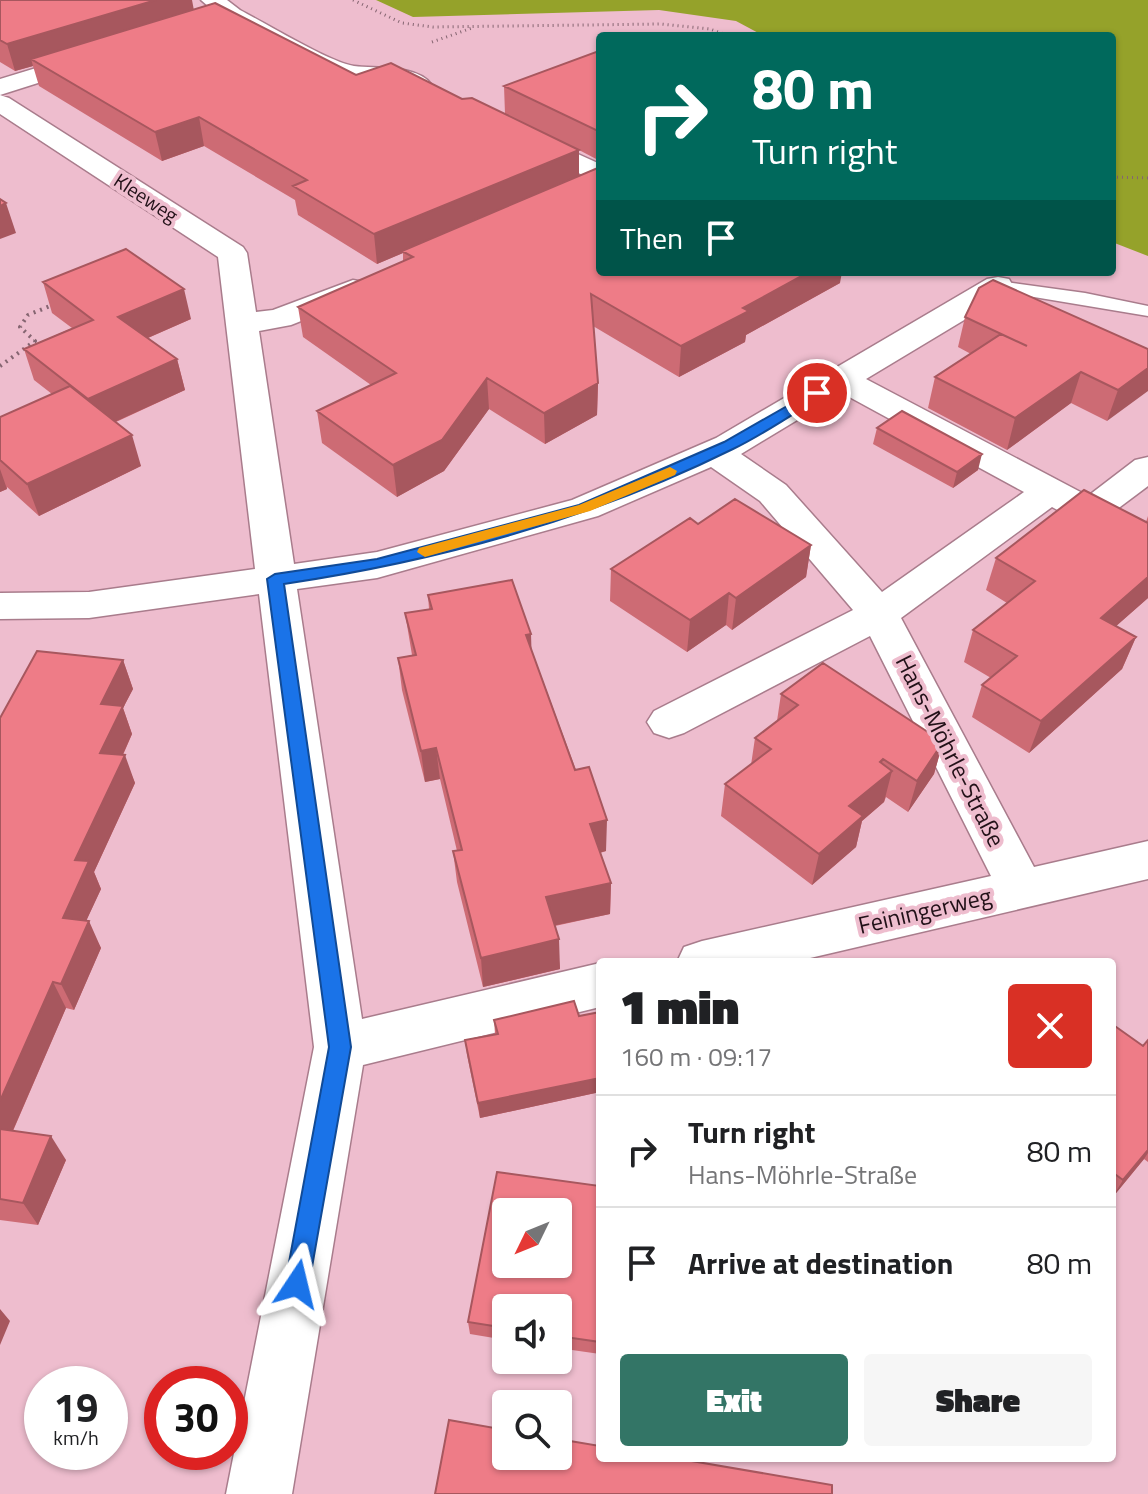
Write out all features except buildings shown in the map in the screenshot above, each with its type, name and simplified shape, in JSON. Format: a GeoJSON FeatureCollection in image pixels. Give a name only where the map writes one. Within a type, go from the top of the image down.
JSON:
{"type":"FeatureCollection","features":[{"type":"Feature","properties":{"kind":"street"},"geometry":{"type":"LineString","coordinates":[[204,24],[222,8],[345,73],[394,76],[436,94]]}},
{"type":"Feature","properties":{"kind":"street"},"geometry":{"type":"LineString","coordinates":[[0,87],[118,50]]}},
{"type":"Feature","properties":{"kind":"street","name":"Kleeweg"},"geometry":{"type":"LineString","coordinates":[[0,103],[232,253],[340,1047],[259,1494]]}},
{"type":"Feature","properties":{"kind":"street"},"geometry":{"type":"LineString","coordinates":[[504,128],[596,173]]}},
{"type":"Feature","properties":{"kind":"street"},"geometry":{"type":"LineString","coordinates":[[571,195],[596,185]]}},
{"type":"Feature","properties":{"kind":"street"},"geometry":{"type":"LineString","coordinates":[[242,324],[290,315],[386,275]]}},
{"type":"Feature","properties":{"kind":"street"},"geometry":{"type":"LineString","coordinates":[[0,606],[89,605],[377,565],[585,508],[714,452],[998,286]]}},
{"type":"Feature","properties":{"kind":"street"},"geometry":{"type":"LineString","coordinates":[[841,379],[1148,543]]}},
{"type":"Feature","properties":{"kind":"street","name":"Hans-Möhrle-Straße"},"geometry":{"type":"LineString","coordinates":[[714,452],[773,493],[879,614],[1022,889]]}},
{"type":"Feature","properties":{"kind":"street"},"geometry":{"type":"LineString","coordinates":[[1090,512],[1148,468]]}},
{"type":"Feature","properties":{"kind":"street"},"geometry":{"type":"LineString","coordinates":[[669,722],[879,614],[1051,490]]}},
{"type":"Feature","properties":{"kind":"street","name":"Feiningerweg"},"geometry":{"type":"LineString","coordinates":[[720,958],[1148,860]]}},
{"type":"Feature","properties":{"kind":"street"},"geometry":{"type":"LineString","coordinates":[[340,1047],[596,986]]}},
{"type":"Feature","properties":{"kind":"lane"},"geometry":{"type":"LineString","coordinates":[[998,286],[1148,311]]}},
{"type":"Feature","properties":{"kind":"path"},"geometry":{"type":"LineString","coordinates":[[353,0],[402,23],[433,27],[660,24],[718,32]]}},
{"type":"Feature","properties":{"kind":"path"},"geometry":{"type":"LineString","coordinates":[[1116,177],[1148,178]]}},
{"type":"Feature","properties":{"kind":"path"},"geometry":{"type":"LineString","coordinates":[[0,366],[35,341],[20,327],[28,315],[67,299]]}},
{"type":"Feature","properties":{"kind":"green space"},"geometry":{"type":"Polygon","coordinates":[[[376,0],[1148,0],[1148,256],[1116,244],[1116,32],[757,32],[736,21],[659,10],[413,17],[376,0]]]}},
{"type":"Feature","properties":{"kind":"slow traffic"},"geometry":{"type":"LineString","coordinates":[[425,552],[585,508],[670,471]]}},
{"type":"Feature","properties":{"kind":"route"},"geometry":{"type":"LineString","coordinates":[[297,1284],[340,1047],[275,579],[377,565],[585,508],[729,446],[817,393]]}}]}
